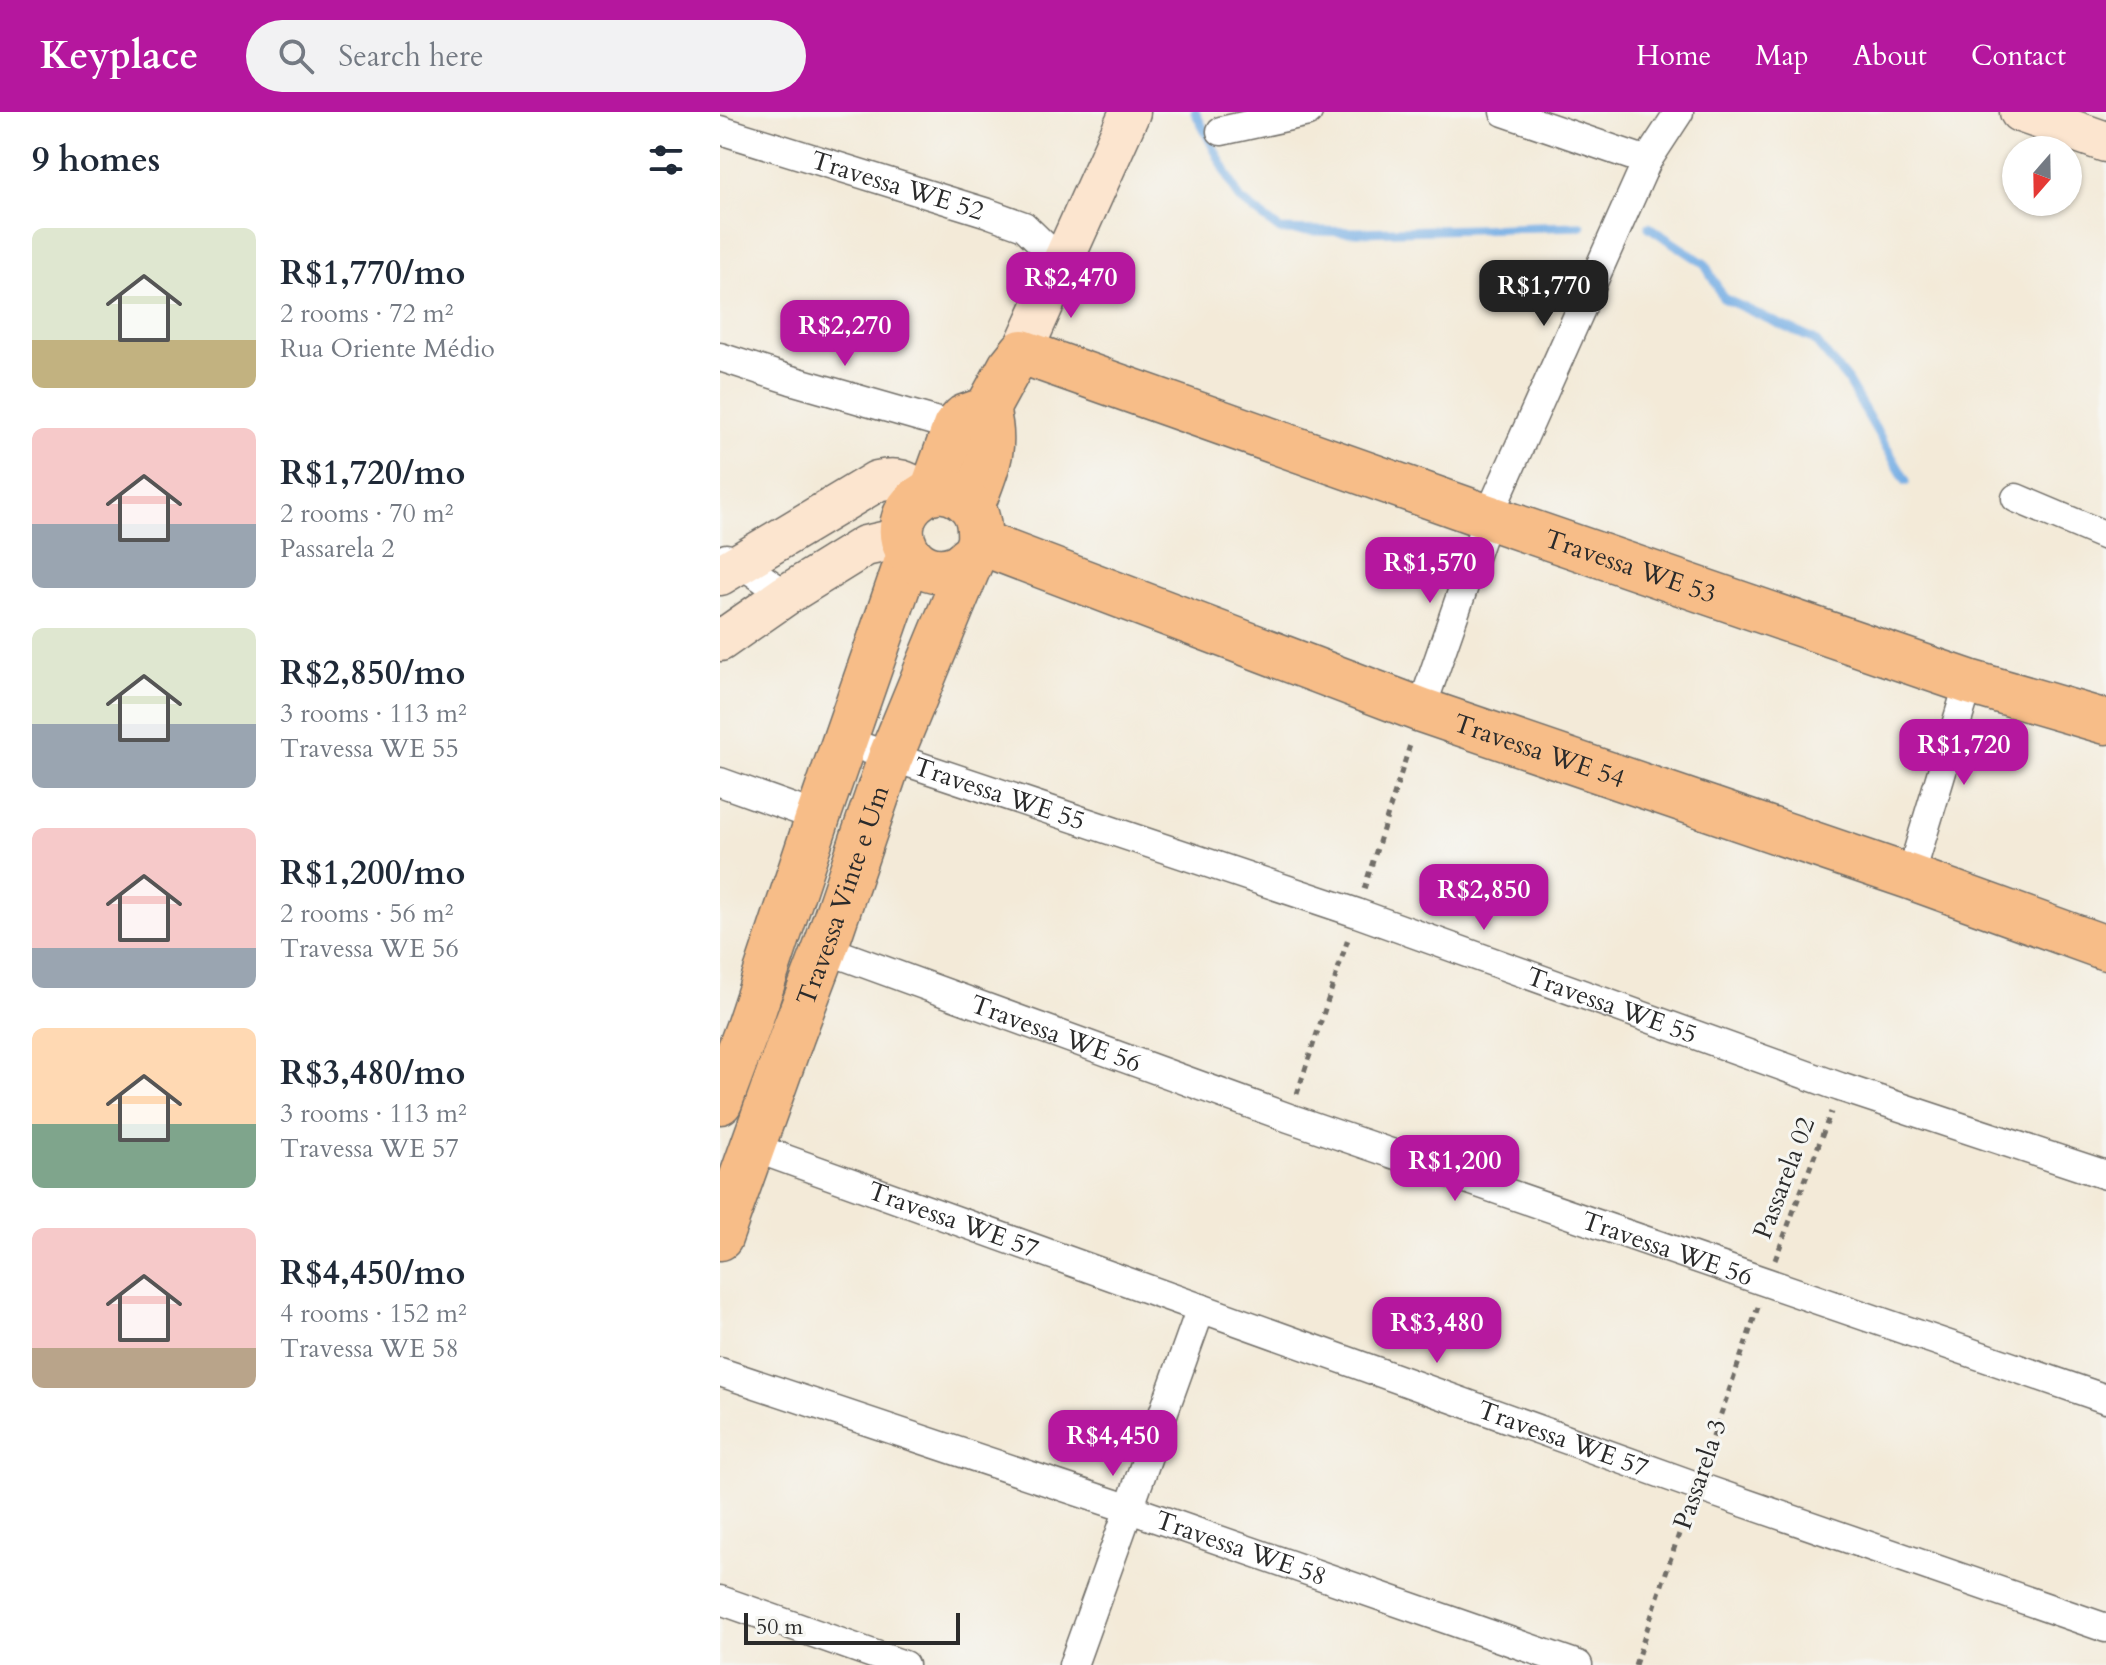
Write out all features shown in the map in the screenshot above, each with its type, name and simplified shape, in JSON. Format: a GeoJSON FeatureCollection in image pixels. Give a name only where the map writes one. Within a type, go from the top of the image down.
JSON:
{"type":"FeatureCollection","features":[{"type":"Feature","properties":{"kind":"main road"},"geometry":{"type":"LineString","coordinates":[[929,492],[971,418],[1022,352],[1130,112]]}},
{"type":"Feature","properties":{"kind":"main road"},"geometry":{"type":"LineString","coordinates":[[2020,112],[2106,142]]}},
{"type":"Feature","properties":{"kind":"main road","name":"Travessa WE 53"},"geometry":{"type":"LineString","coordinates":[[1022,352],[1488,517],[1969,682],[2106,722]]}},
{"type":"Feature","properties":{"kind":"main road","name":"Travessa Vinte e Um"},"geometry":{"type":"LineString","coordinates":[[720,1238],[825,949],[890,758],[974,535],[992,450],[992,428],[971,418]]}},
{"type":"Feature","properties":{"kind":"main road"},"geometry":{"type":"LineString","coordinates":[[726,564],[877,481],[894,477],[929,492]]}},
{"type":"Feature","properties":{"kind":"main road"},"geometry":{"type":"LineString","coordinates":[[947,491],[961,497],[974,535],[957,566],[940,570],[923,566],[905,547],[902,520],[911,503],[929,492],[947,491]]}},
{"type":"Feature","properties":{"kind":"main road","name":"Travessa WE 54"},"geometry":{"type":"LineString","coordinates":[[974,535],[1421,710],[1910,877],[2106,948]]}},
{"type":"Feature","properties":{"kind":"main road"},"geometry":{"type":"LineString","coordinates":[[720,641],[865,546],[905,547]]}},
{"type":"Feature","properties":{"kind":"main road","name":"Travessa Vinte e Um"},"geometry":{"type":"LineString","coordinates":[[720,1102],[734,1021],[818,817],[905,547]]}},
{"type":"Feature","properties":{"kind":"street"},"geometry":{"type":"LineString","coordinates":[[1221,131],[1308,112]]}},
{"type":"Feature","properties":{"kind":"street"},"geometry":{"type":"LineString","coordinates":[[1504,112],[1647,161]]}},
{"type":"Feature","properties":{"kind":"street"},"geometry":{"type":"LineString","coordinates":[[1421,710],[1488,517],[1647,161],[1679,112]]}},
{"type":"Feature","properties":{"kind":"street","name":"Travessa WE 52"},"geometry":{"type":"LineString","coordinates":[[720,130],[1024,226],[1061,262]]}},
{"type":"Feature","properties":{"kind":"street"},"geometry":{"type":"LineString","coordinates":[[720,357],[791,380],[971,418]]}},
{"type":"Feature","properties":{"kind":"street"},"geometry":{"type":"LineString","coordinates":[[2016,498],[2106,536]]}},
{"type":"Feature","properties":{"kind":"street"},"geometry":{"type":"LineString","coordinates":[[726,564],[786,595]]}},
{"type":"Feature","properties":{"kind":"street"},"geometry":{"type":"LineString","coordinates":[[1910,877],[1969,682]]}},
{"type":"Feature","properties":{"kind":"street","name":"Travessa WE 55"},"geometry":{"type":"LineString","coordinates":[[844,741],[1357,913],[1840,1087],[2106,1175]]}},
{"type":"Feature","properties":{"kind":"street"},"geometry":{"type":"LineString","coordinates":[[720,782],[818,817]]}},
{"type":"Feature","properties":{"kind":"street","name":"Travessa WE 56"},"geometry":{"type":"LineString","coordinates":[[825,949],[1289,1118],[2106,1399]]}},
{"type":"Feature","properties":{"kind":"street","name":"Travessa WE 57"},"geometry":{"type":"LineString","coordinates":[[752,1147],[1696,1486],[2106,1628]]}},
{"type":"Feature","properties":{"kind":"street"},"geometry":{"type":"LineString","coordinates":[[1073,1665],[1201,1308]]}},
{"type":"Feature","properties":{"kind":"street","name":"Travessa WE 58"},"geometry":{"type":"LineString","coordinates":[[720,1372],[1130,1509],[1578,1665]]}},
{"type":"Feature","properties":{"kind":"street"},"geometry":{"type":"LineString","coordinates":[[720,1600],[904,1665]]}},
{"type":"Feature","properties":{"kind":"path","name":"Passarela 02"},"geometry":{"type":"LineString","coordinates":[[1767,1283],[1840,1087]]}},
{"type":"Feature","properties":{"kind":"path","name":"Passarela 3"},"geometry":{"type":"LineString","coordinates":[[1635,1665],[1767,1283]]}},
{"type":"Feature","properties":{"kind":"waterway"},"geometry":{"type":"LineString","coordinates":[[1195,112],[1240,199],[1280,230],[1358,232],[1581,226]]}},
{"type":"Feature","properties":{"kind":"waterway"},"geometry":{"type":"LineString","coordinates":[[1649,227],[1705,264],[1723,298],[1814,340],[1847,380],[1906,481]]}}]}
